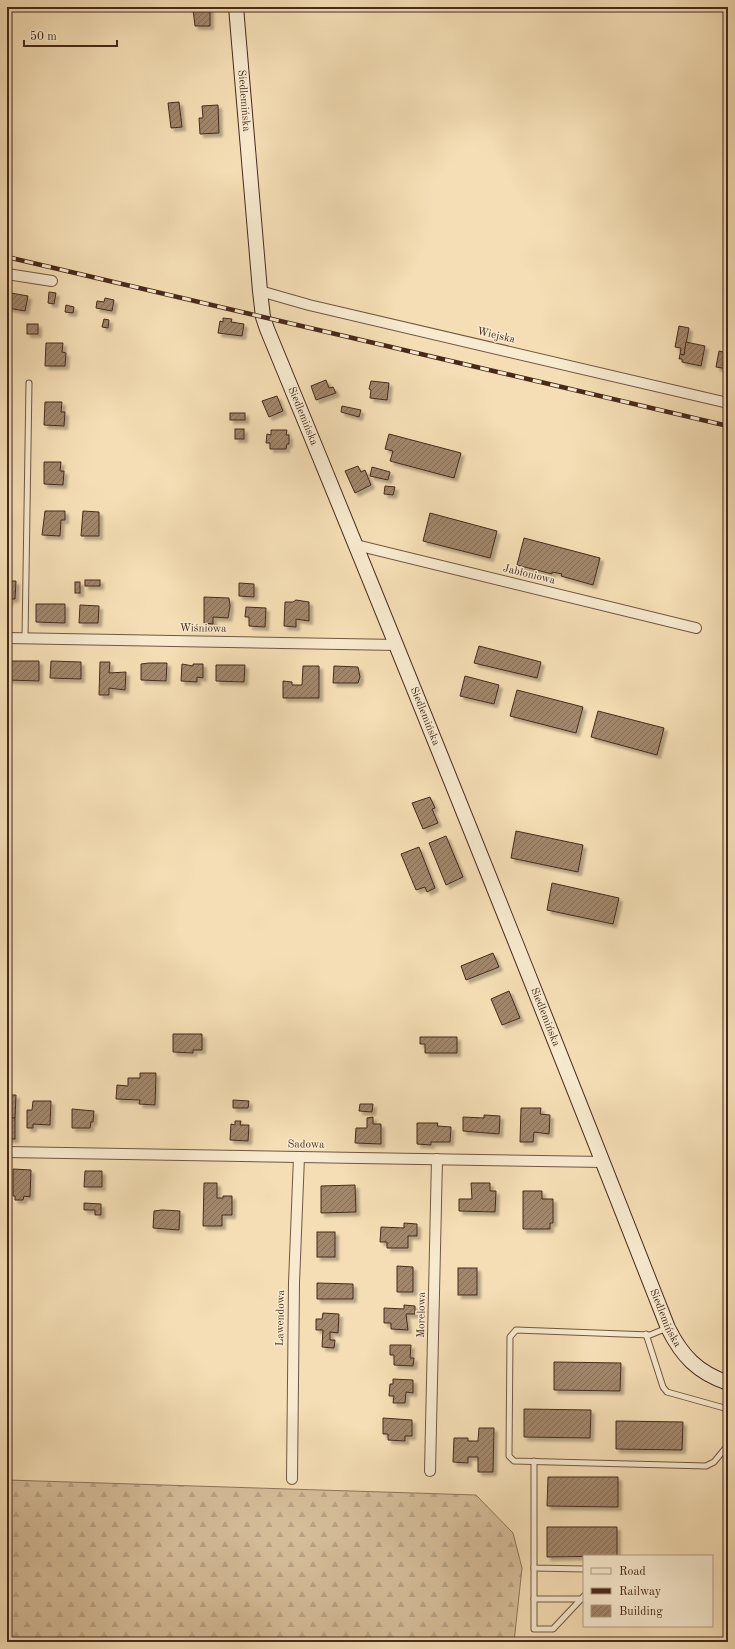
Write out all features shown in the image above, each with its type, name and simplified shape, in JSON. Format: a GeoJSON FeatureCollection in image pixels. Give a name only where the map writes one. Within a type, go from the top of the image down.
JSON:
{"type":"FeatureCollection","features":[{"type":"Feature","properties":{"kind":"street","name":"Siedlemińska"},"geometry":{"type":"LineString","coordinates":[[236,7],[260,291],[263,317],[267,329],[398,645],[604,1162],[668,1328],[678,1348],[692,1363],[707,1374],[728,1383]]}},
{"type":"Feature","properties":{"kind":"street"},"geometry":{"type":"LineString","coordinates":[[7,274],[52,281]]}},
{"type":"Feature","properties":{"kind":"street","name":"Wiejska"},"geometry":{"type":"LineString","coordinates":[[260,291],[309,304],[728,403]]}},
{"type":"Feature","properties":{"kind":"street","name":"Jabłoniowa"},"geometry":{"type":"LineString","coordinates":[[356,545],[696,628]]}},
{"type":"Feature","properties":{"kind":"street","name":"Wiśniowa"},"geometry":{"type":"LineString","coordinates":[[7,638],[398,645]]}},
{"type":"Feature","properties":{"kind":"street","name":"Sadowa"},"geometry":{"type":"LineString","coordinates":[[7,1152],[604,1162]]}},
{"type":"Feature","properties":{"kind":"street","name":"Lawendowa"},"geometry":{"type":"LineString","coordinates":[[292,1479],[294,1284],[299,1157]]}},
{"type":"Feature","properties":{"kind":"street","name":"Morelowa"},"geometry":{"type":"LineString","coordinates":[[430,1471],[437,1159]]}},
{"type":"Feature","properties":{"kind":"lane"},"geometry":{"type":"LineString","coordinates":[[25,638],[29,383]]}},
{"type":"Feature","properties":{"kind":"lane"},"geometry":{"type":"LineString","coordinates":[[668,1328],[646,1334],[516,1330],[510,1337],[509,1456],[514,1461],[706,1466],[714,1462],[728,1445]]}},
{"type":"Feature","properties":{"kind":"lane"},"geometry":{"type":"LineString","coordinates":[[646,1334],[663,1387],[667,1392],[728,1409]]}},
{"type":"Feature","properties":{"kind":"lane"},"geometry":{"type":"LineString","coordinates":[[534,1461],[534,1629],[553,1629],[583,1598]]}},
{"type":"Feature","properties":{"kind":"lane"},"geometry":{"type":"LineString","coordinates":[[534,1568],[583,1569]]}},
{"type":"Feature","properties":{"kind":"lane"},"geometry":{"type":"LineString","coordinates":[[534,1599],[583,1598]]}},
{"type":"Feature","properties":{"kind":"green space"},"geometry":{"type":"Polygon","coordinates":[[[7,1480],[476,1495],[513,1533],[522,1568],[514,1642],[7,1642],[7,1480]]]}},
{"type":"Feature","properties":{"kind":"building"},"geometry":{"type":"Polygon","coordinates":[[[189,7],[210,7],[210,26],[195,26],[193,9],[189,9],[189,7]]]}},
{"type":"Feature","properties":{"kind":"building"},"geometry":{"type":"Polygon","coordinates":[[[179,102],[182,127],[171,128],[168,103],[179,102]]]}},
{"type":"Feature","properties":{"kind":"building"},"geometry":{"type":"Polygon","coordinates":[[[218,105],[219,133],[200,134],[199,118],[203,118],[202,106],[218,105]]]}},
{"type":"Feature","properties":{"kind":"building"},"geometry":{"type":"Polygon","coordinates":[[[49,292],[56,293],[54,304],[48,303],[49,292]]]}},
{"type":"Feature","properties":{"kind":"building"},"geometry":{"type":"Polygon","coordinates":[[[11,293],[28,296],[25,311],[8,308],[11,293]]]}},
{"type":"Feature","properties":{"kind":"building"},"geometry":{"type":"Polygon","coordinates":[[[105,298],[114,300],[112,311],[96,308],[97,301],[104,302],[105,298]]]}},
{"type":"Feature","properties":{"kind":"building"},"geometry":{"type":"Polygon","coordinates":[[[66,305],[74,307],[73,313],[65,312],[66,305]]]}},
{"type":"Feature","properties":{"kind":"building"},"geometry":{"type":"Polygon","coordinates":[[[223,318],[232,319],[231,322],[244,324],[242,336],[218,333],[220,321],[223,322],[223,318]]]}},
{"type":"Feature","properties":{"kind":"building"},"geometry":{"type":"Polygon","coordinates":[[[104,319],[109,320],[108,328],[102,327],[104,319]]]}},
{"type":"Feature","properties":{"kind":"building"},"geometry":{"type":"Polygon","coordinates":[[[726,320],[728,321],[728,330],[725,330],[726,320]]]}},
{"type":"Feature","properties":{"kind":"building"},"geometry":{"type":"Polygon","coordinates":[[[27,324],[38,324],[38,334],[27,334],[27,324]]]}},
{"type":"Feature","properties":{"kind":"building"},"geometry":{"type":"Polygon","coordinates":[[[679,326],[689,328],[684,355],[680,354],[681,348],[675,347],[679,326]]]}},
{"type":"Feature","properties":{"kind":"building"},"geometry":{"type":"Polygon","coordinates":[[[686,342],[705,346],[701,366],[682,362],[682,359],[679,359],[680,354],[684,355],[686,342]]]}},
{"type":"Feature","properties":{"kind":"building"},"geometry":{"type":"Polygon","coordinates":[[[46,343],[63,343],[62,352],[66,353],[65,366],[45,366],[46,343]]]}},
{"type":"Feature","properties":{"kind":"building"},"geometry":{"type":"Polygon","coordinates":[[[719,351],[728,353],[728,369],[716,367],[719,351]]]}},
{"type":"Feature","properties":{"kind":"building"},"geometry":{"type":"Polygon","coordinates":[[[326,380],[329,388],[333,387],[336,393],[316,400],[311,386],[326,380]]]}},
{"type":"Feature","properties":{"kind":"building"},"geometry":{"type":"Polygon","coordinates":[[[371,381],[389,383],[387,400],[370,398],[371,390],[369,389],[371,381]]]}},
{"type":"Feature","properties":{"kind":"building"},"geometry":{"type":"Polygon","coordinates":[[[277,396],[283,411],[269,417],[262,401],[277,396]]]}},
{"type":"Feature","properties":{"kind":"building"},"geometry":{"type":"Polygon","coordinates":[[[45,402],[62,402],[61,412],[65,412],[64,426],[44,425],[45,402]]]}},
{"type":"Feature","properties":{"kind":"building"},"geometry":{"type":"Polygon","coordinates":[[[342,406],[361,410],[359,417],[341,412],[342,406]]]}},
{"type":"Feature","properties":{"kind":"building"},"geometry":{"type":"Polygon","coordinates":[[[230,413],[245,413],[245,420],[230,420],[230,413]]]}},
{"type":"Feature","properties":{"kind":"building"},"geometry":{"type":"Polygon","coordinates":[[[235,429],[244,429],[244,439],[235,439],[235,429]]]}},
{"type":"Feature","properties":{"kind":"building"},"geometry":{"type":"Polygon","coordinates":[[[271,430],[287,430],[286,435],[289,435],[289,444],[287,444],[286,449],[270,449],[270,443],[266,443],[267,434],[271,435],[271,430]]]}},
{"type":"Feature","properties":{"kind":"building"},"geometry":{"type":"Polygon","coordinates":[[[389,434],[461,453],[454,478],[390,461],[393,451],[385,449],[389,434]]]}},
{"type":"Feature","properties":{"kind":"building"},"geometry":{"type":"Polygon","coordinates":[[[44,462],[61,462],[60,471],[64,471],[63,485],[44,484],[44,462]]]}},
{"type":"Feature","properties":{"kind":"building"},"geometry":{"type":"Polygon","coordinates":[[[358,466],[361,472],[365,470],[371,485],[355,493],[345,471],[358,466]]]}},
{"type":"Feature","properties":{"kind":"building"},"geometry":{"type":"Polygon","coordinates":[[[372,467],[390,472],[388,480],[370,476],[372,467]]]}},
{"type":"Feature","properties":{"kind":"building"},"geometry":{"type":"Polygon","coordinates":[[[385,486],[395,487],[393,495],[384,494],[385,486]]]}},
{"type":"Feature","properties":{"kind":"building"},"geometry":{"type":"Polygon","coordinates":[[[45,511],[65,511],[65,520],[61,520],[60,536],[42,535],[45,511]]]}},
{"type":"Feature","properties":{"kind":"building"},"geometry":{"type":"Polygon","coordinates":[[[83,511],[99,512],[99,536],[81,536],[83,511]]]}},
{"type":"Feature","properties":{"kind":"building"},"geometry":{"type":"Polygon","coordinates":[[[430,513],[497,531],[490,558],[423,541],[430,513]]]}},
{"type":"Feature","properties":{"kind":"building"},"geometry":{"type":"Polygon","coordinates":[[[524,538],[600,558],[593,585],[561,576],[562,574],[552,572],[552,574],[517,565],[524,538]]]}},
{"type":"Feature","properties":{"kind":"building"},"geometry":{"type":"Polygon","coordinates":[[[85,580],[100,580],[100,586],[85,586],[85,580]]]}},
{"type":"Feature","properties":{"kind":"building"},"geometry":{"type":"Polygon","coordinates":[[[7,581],[16,581],[15,599],[9,599],[9,603],[7,603],[7,581]]]}},
{"type":"Feature","properties":{"kind":"building"},"geometry":{"type":"Polygon","coordinates":[[[75,582],[80,582],[80,593],[75,593],[75,582]]]}},
{"type":"Feature","properties":{"kind":"building"},"geometry":{"type":"Polygon","coordinates":[[[239,583],[254,584],[254,597],[239,596],[239,583]]]}},
{"type":"Feature","properties":{"kind":"building"},"geometry":{"type":"Polygon","coordinates":[[[204,597],[229,598],[230,606],[228,618],[213,617],[213,624],[204,623],[204,597]]]}},
{"type":"Feature","properties":{"kind":"building"},"geometry":{"type":"Polygon","coordinates":[[[296,600],[309,602],[309,621],[296,619],[296,627],[284,626],[285,602],[293,602],[296,600]]]}},
{"type":"Feature","properties":{"kind":"building"},"geometry":{"type":"Polygon","coordinates":[[[36,604],[65,604],[65,623],[36,622],[36,604]]]}},
{"type":"Feature","properties":{"kind":"building"},"geometry":{"type":"Polygon","coordinates":[[[80,605],[99,606],[98,623],[79,623],[80,605]]]}},
{"type":"Feature","properties":{"kind":"building"},"geometry":{"type":"Polygon","coordinates":[[[246,607],[266,608],[265,627],[249,626],[249,617],[245,617],[246,607]]]}},
{"type":"Feature","properties":{"kind":"building"},"geometry":{"type":"Polygon","coordinates":[[[479,646],[541,662],[537,678],[474,663],[479,646]]]}},
{"type":"Feature","properties":{"kind":"building"},"geometry":{"type":"Polygon","coordinates":[[[8,661],[39,661],[39,681],[7,680],[8,661]]]}},
{"type":"Feature","properties":{"kind":"building"},"geometry":{"type":"Polygon","coordinates":[[[51,661],[81,662],[81,679],[50,678],[51,661]]]}},
{"type":"Feature","properties":{"kind":"building"},"geometry":{"type":"Polygon","coordinates":[[[100,662],[110,662],[109,673],[126,672],[125,690],[109,688],[109,695],[99,695],[100,662]]]}},
{"type":"Feature","properties":{"kind":"building"},"geometry":{"type":"Polygon","coordinates":[[[167,663],[166,681],[141,680],[141,664],[167,663]]]}},
{"type":"Feature","properties":{"kind":"building"},"geometry":{"type":"Polygon","coordinates":[[[182,664],[193,666],[193,664],[203,664],[203,678],[197,677],[197,682],[181,681],[182,664]]]}},
{"type":"Feature","properties":{"kind":"building"},"geometry":{"type":"Polygon","coordinates":[[[216,665],[245,665],[244,682],[216,681],[216,665]]]}},
{"type":"Feature","properties":{"kind":"building"},"geometry":{"type":"Polygon","coordinates":[[[303,666],[319,666],[319,698],[283,698],[283,681],[292,682],[292,685],[302,685],[303,666]]]}},
{"type":"Feature","properties":{"kind":"building"},"geometry":{"type":"Polygon","coordinates":[[[334,666],[358,667],[360,677],[358,683],[333,683],[334,666]]]}},
{"type":"Feature","properties":{"kind":"building"},"geometry":{"type":"Polygon","coordinates":[[[465,676],[499,685],[494,704],[460,696],[465,676]]]}},
{"type":"Feature","properties":{"kind":"building"},"geometry":{"type":"Polygon","coordinates":[[[517,690],[583,707],[576,733],[510,716],[517,690]]]}},
{"type":"Feature","properties":{"kind":"building"},"geometry":{"type":"Polygon","coordinates":[[[598,711],[664,728],[657,755],[591,737],[598,711]]]}},
{"type":"Feature","properties":{"kind":"building"},"geometry":{"type":"Polygon","coordinates":[[[430,797],[435,808],[432,809],[438,823],[423,829],[412,803],[430,797]]]}},
{"type":"Feature","properties":{"kind":"building"},"geometry":{"type":"Polygon","coordinates":[[[516,831],[583,845],[578,872],[511,858],[516,831]]]}},
{"type":"Feature","properties":{"kind":"building"},"geometry":{"type":"Polygon","coordinates":[[[446,836],[463,877],[446,885],[429,843],[446,836]]]}},
{"type":"Feature","properties":{"kind":"building"},"geometry":{"type":"Polygon","coordinates":[[[419,847],[435,888],[427,892],[425,887],[416,890],[401,854],[419,847]]]}},
{"type":"Feature","properties":{"kind":"building"},"geometry":{"type":"Polygon","coordinates":[[[552,883],[619,898],[613,924],[547,910],[552,883]]]}},
{"type":"Feature","properties":{"kind":"building"},"geometry":{"type":"Polygon","coordinates":[[[493,953],[499,967],[466,980],[461,966],[493,953]]]}},
{"type":"Feature","properties":{"kind":"building"},"geometry":{"type":"Polygon","coordinates":[[[509,991],[520,1018],[502,1025],[491,999],[509,991]]]}},
{"type":"Feature","properties":{"kind":"building"},"geometry":{"type":"Polygon","coordinates":[[[173,1034],[202,1034],[202,1050],[193,1050],[193,1053],[173,1052],[173,1034]]]}},
{"type":"Feature","properties":{"kind":"building"},"geometry":{"type":"Polygon","coordinates":[[[420,1037],[457,1037],[457,1053],[425,1053],[425,1044],[420,1044],[420,1037]]]}},
{"type":"Feature","properties":{"kind":"building"},"geometry":{"type":"Polygon","coordinates":[[[140,1073],[156,1073],[155,1105],[139,1104],[140,1100],[116,1099],[117,1085],[128,1086],[128,1078],[140,1078],[140,1073]]]}},
{"type":"Feature","properties":{"kind":"building"},"geometry":{"type":"Polygon","coordinates":[[[7,1095],[16,1095],[15,1118],[7,1118],[7,1095]]]}},
{"type":"Feature","properties":{"kind":"building"},"geometry":{"type":"Polygon","coordinates":[[[233,1100],[249,1101],[248,1108],[233,1108],[233,1100]]]}},
{"type":"Feature","properties":{"kind":"building"},"geometry":{"type":"Polygon","coordinates":[[[33,1101],[51,1101],[50,1125],[33,1124],[33,1128],[27,1128],[27,1110],[32,1110],[33,1101]]]}},
{"type":"Feature","properties":{"kind":"building"},"geometry":{"type":"Polygon","coordinates":[[[360,1104],[373,1104],[372,1112],[359,1111],[360,1104]]]}},
{"type":"Feature","properties":{"kind":"building"},"geometry":{"type":"Polygon","coordinates":[[[521,1108],[541,1108],[540,1114],[550,1115],[549,1134],[534,1132],[533,1142],[520,1142],[521,1108]]]}},
{"type":"Feature","properties":{"kind":"building"},"geometry":{"type":"Polygon","coordinates":[[[72,1109],[94,1111],[93,1122],[91,1122],[90,1128],[72,1128],[72,1109]]]}},
{"type":"Feature","properties":{"kind":"building"},"geometry":{"type":"Polygon","coordinates":[[[484,1115],[500,1116],[499,1134],[463,1131],[463,1117],[484,1118],[484,1115]]]}},
{"type":"Feature","properties":{"kind":"building"},"geometry":{"type":"Polygon","coordinates":[[[373,1117],[373,1124],[381,1124],[381,1144],[355,1143],[356,1128],[367,1128],[367,1118],[373,1117]]]}},
{"type":"Feature","properties":{"kind":"building"},"geometry":{"type":"Polygon","coordinates":[[[7,1118],[15,1118],[15,1139],[7,1139],[7,1118]]]}},
{"type":"Feature","properties":{"kind":"building"},"geometry":{"type":"Polygon","coordinates":[[[235,1121],[241,1121],[240,1125],[249,1125],[248,1141],[230,1140],[231,1124],[235,1125],[235,1121]]]}},
{"type":"Feature","properties":{"kind":"building"},"geometry":{"type":"Polygon","coordinates":[[[417,1123],[438,1123],[437,1126],[451,1127],[450,1142],[431,1142],[431,1145],[417,1144],[417,1123]]]}},
{"type":"Feature","properties":{"kind":"building"},"geometry":{"type":"Polygon","coordinates":[[[13,1169],[31,1170],[30,1197],[24,1196],[23,1200],[15,1200],[15,1196],[13,1196],[13,1169]]]}},
{"type":"Feature","properties":{"kind":"building"},"geometry":{"type":"Polygon","coordinates":[[[85,1171],[102,1171],[102,1187],[84,1187],[85,1171]]]}},
{"type":"Feature","properties":{"kind":"building"},"geometry":{"type":"Polygon","coordinates":[[[204,1183],[217,1183],[217,1198],[232,1196],[232,1215],[222,1215],[222,1226],[203,1226],[204,1183]]]}},
{"type":"Feature","properties":{"kind":"building"},"geometry":{"type":"Polygon","coordinates":[[[471,1183],[490,1183],[490,1191],[496,1191],[495,1212],[459,1211],[459,1199],[472,1199],[471,1183]]]}},
{"type":"Feature","properties":{"kind":"building"},"geometry":{"type":"Polygon","coordinates":[[[355,1185],[356,1212],[321,1213],[321,1186],[355,1185]]]}},
{"type":"Feature","properties":{"kind":"building"},"geometry":{"type":"Polygon","coordinates":[[[523,1191],[542,1191],[542,1199],[553,1199],[553,1223],[550,1223],[550,1229],[523,1229],[523,1191]]]}},
{"type":"Feature","properties":{"kind":"building"},"geometry":{"type":"Polygon","coordinates":[[[84,1203],[101,1204],[101,1215],[95,1215],[95,1210],[84,1210],[84,1203]]]}},
{"type":"Feature","properties":{"kind":"building"},"geometry":{"type":"Polygon","coordinates":[[[154,1211],[180,1211],[179,1230],[153,1228],[154,1211]]]}},
{"type":"Feature","properties":{"kind":"building"},"geometry":{"type":"Polygon","coordinates":[[[404,1223],[417,1224],[417,1236],[408,1236],[408,1248],[387,1248],[387,1242],[380,1242],[381,1227],[404,1228],[404,1223]]]}},
{"type":"Feature","properties":{"kind":"building"},"geometry":{"type":"Polygon","coordinates":[[[317,1232],[335,1232],[335,1257],[317,1257],[317,1232]]]}},
{"type":"Feature","properties":{"kind":"building"},"geometry":{"type":"Polygon","coordinates":[[[397,1266],[413,1267],[413,1292],[397,1292],[397,1266]]]}},
{"type":"Feature","properties":{"kind":"building"},"geometry":{"type":"Polygon","coordinates":[[[458,1268],[477,1268],[477,1295],[458,1295],[458,1268]]]}},
{"type":"Feature","properties":{"kind":"building"},"geometry":{"type":"Polygon","coordinates":[[[317,1283],[353,1284],[353,1299],[317,1299],[317,1283]]]}},
{"type":"Feature","properties":{"kind":"building"},"geometry":{"type":"Polygon","coordinates":[[[404,1305],[415,1306],[415,1314],[406,1314],[408,1330],[391,1329],[391,1323],[384,1323],[384,1308],[404,1309],[404,1305]]]}},
{"type":"Feature","properties":{"kind":"building"},"geometry":{"type":"Polygon","coordinates":[[[323,1313],[339,1314],[338,1333],[330,1332],[330,1340],[335,1340],[334,1348],[322,1347],[323,1330],[316,1330],[316,1319],[322,1319],[323,1313]]]}},
{"type":"Feature","properties":{"kind":"building"},"geometry":{"type":"Polygon","coordinates":[[[390,1345],[411,1345],[410,1358],[414,1358],[413,1366],[394,1365],[394,1355],[390,1355],[390,1345]]]}},
{"type":"Feature","properties":{"kind":"building"},"geometry":{"type":"Polygon","coordinates":[[[554,1362],[621,1363],[620,1391],[554,1390],[554,1362]]]}},
{"type":"Feature","properties":{"kind":"building"},"geometry":{"type":"Polygon","coordinates":[[[393,1379],[413,1380],[413,1393],[406,1392],[405,1403],[393,1403],[394,1396],[389,1396],[390,1384],[393,1384],[393,1379]]]}},
{"type":"Feature","properties":{"kind":"building"},"geometry":{"type":"Polygon","coordinates":[[[524,1409],[591,1410],[590,1438],[524,1437],[524,1409]]]}},
{"type":"Feature","properties":{"kind":"building"},"geometry":{"type":"Polygon","coordinates":[[[383,1418],[412,1420],[412,1436],[405,1436],[405,1441],[388,1440],[388,1434],[383,1434],[383,1418]]]}},
{"type":"Feature","properties":{"kind":"building"},"geometry":{"type":"Polygon","coordinates":[[[616,1421],[683,1422],[682,1450],[616,1449],[616,1421]]]}},
{"type":"Feature","properties":{"kind":"building"},"geometry":{"type":"Polygon","coordinates":[[[479,1428],[494,1428],[493,1472],[478,1472],[478,1457],[468,1457],[468,1463],[453,1462],[454,1438],[468,1438],[468,1441],[478,1441],[479,1428]]]}},
{"type":"Feature","properties":{"kind":"building"},"geometry":{"type":"Polygon","coordinates":[[[548,1477],[618,1477],[618,1507],[547,1506],[548,1477]]]}},
{"type":"Feature","properties":{"kind":"building"},"geometry":{"type":"Polygon","coordinates":[[[547,1527],[617,1527],[617,1555],[547,1557],[547,1527]]]}},
{"type":"Feature","properties":{"kind":"railway"},"geometry":{"type":"LineString","coordinates":[[7,257],[728,426]]}}]}
